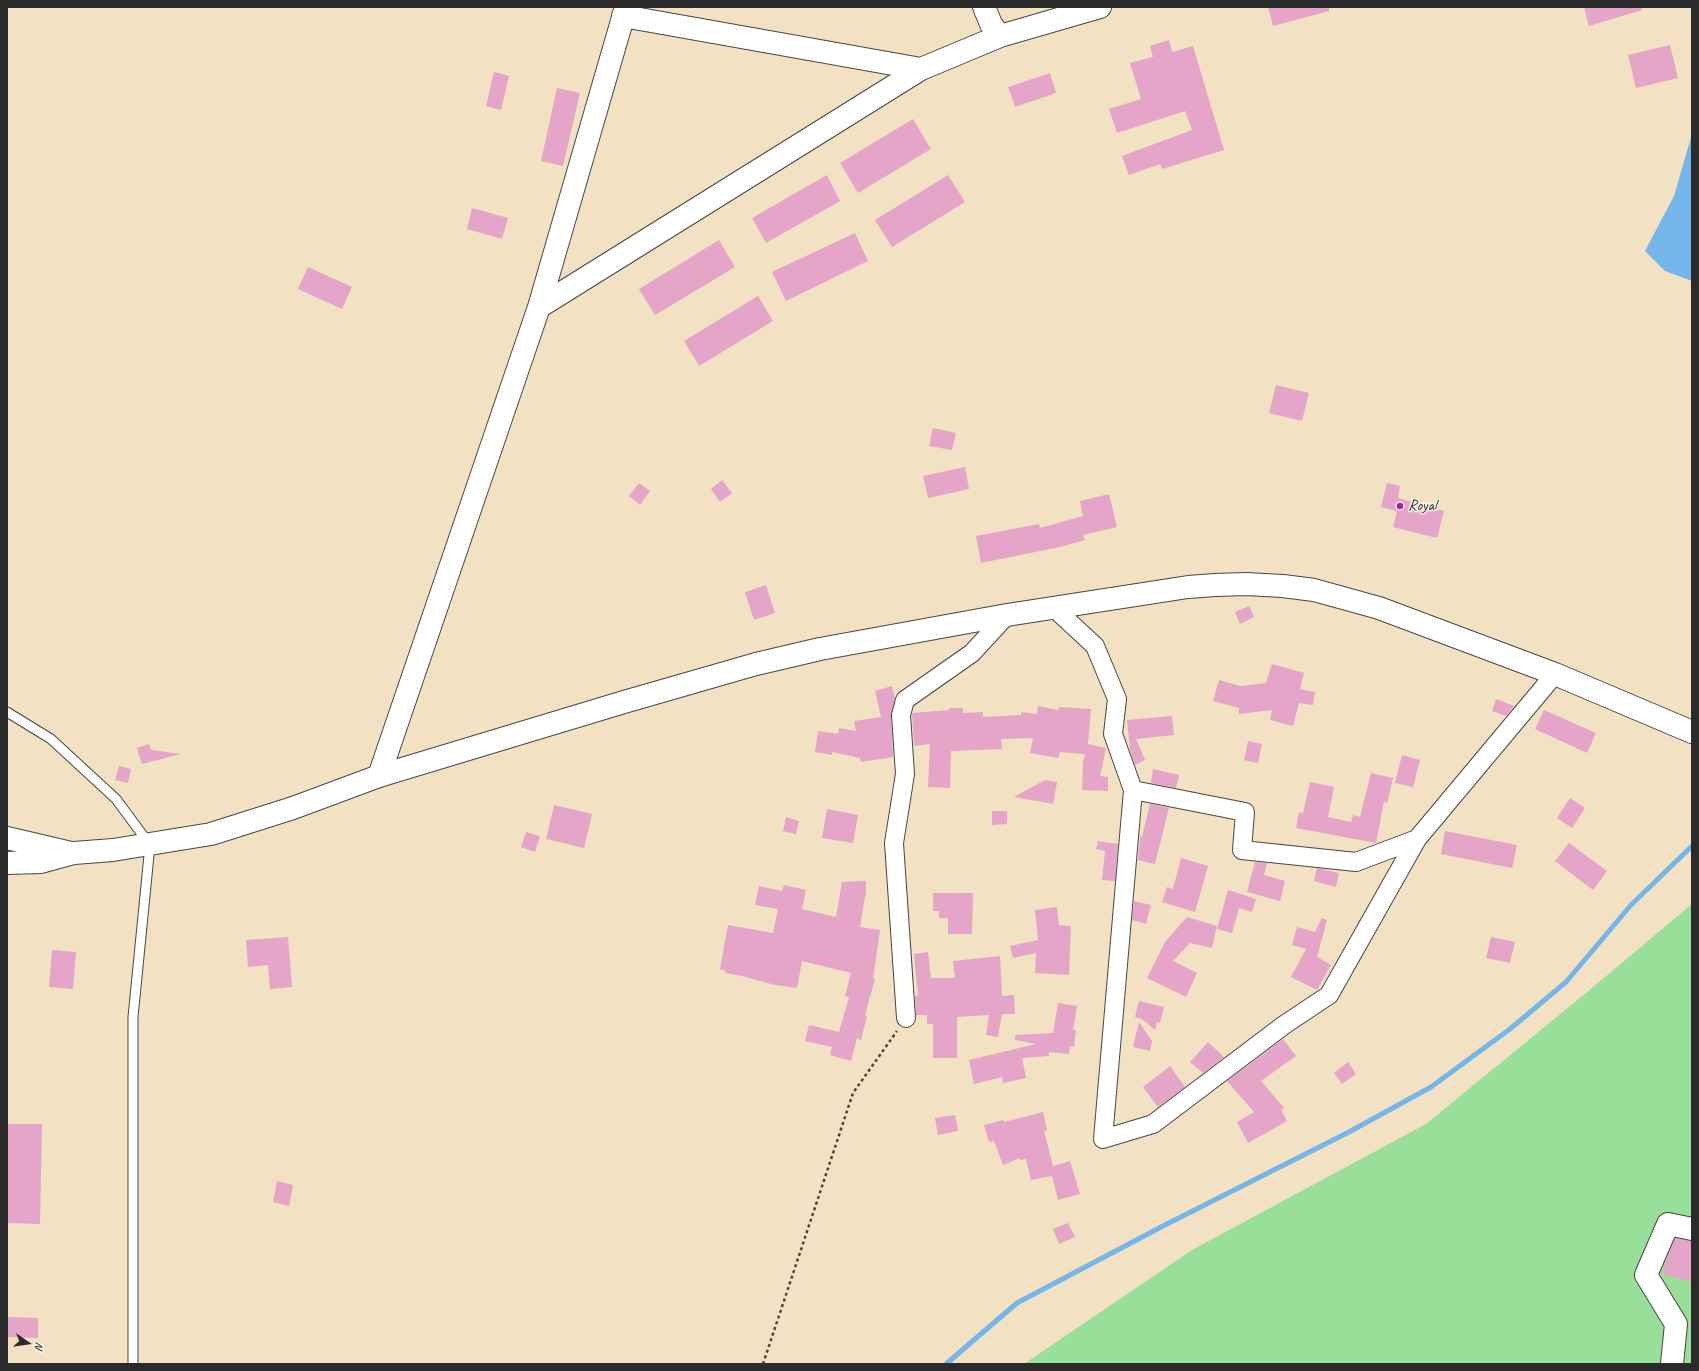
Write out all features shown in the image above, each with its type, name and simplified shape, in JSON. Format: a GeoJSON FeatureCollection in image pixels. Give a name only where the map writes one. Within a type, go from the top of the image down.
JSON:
{"type":"FeatureCollection","features":[{"type":"Feature","properties":{"kind":"main road"},"geometry":{"type":"LineString","coordinates":[[984,7],[991,24],[1000,36]]}},
{"type":"Feature","properties":{"kind":"main road"},"geometry":{"type":"LineString","coordinates":[[539,307],[920,69],[1000,36],[1100,7]]}},
{"type":"Feature","properties":{"kind":"main road"},"geometry":{"type":"LineString","coordinates":[[379,776],[539,307],[624,11],[920,69]]}},
{"type":"Feature","properties":{"kind":"main road"},"geometry":{"type":"LineString","coordinates":[[7,863],[41,862],[74,853],[150,845],[211,834],[292,808],[379,776],[756,664],[820,649],[1007,615],[1215,584],[1295,587],[1314,590],[1379,608],[1555,674],[1692,731]]}},
{"type":"Feature","properties":{"kind":"main road"},"geometry":{"type":"LineString","coordinates":[[7,838],[74,853]]}},
{"type":"Feature","properties":{"kind":"main road"},"geometry":{"type":"LineString","coordinates":[[1672,1364],[1676,1324],[1646,1275],[1668,1224],[1692,1229]]}},
{"type":"Feature","properties":{"kind":"street"},"geometry":{"type":"LineString","coordinates":[[1054,608],[1095,646],[1117,699],[1114,734],[1133,790],[1103,1139],[1153,1124],[1284,1025],[1329,995],[1416,839],[1555,674]]}},
{"type":"Feature","properties":{"kind":"street"},"geometry":{"type":"LineString","coordinates":[[906,1018],[894,842],[905,774],[901,714],[905,700],[972,652],[1007,615]]}},
{"type":"Feature","properties":{"kind":"street"},"geometry":{"type":"LineString","coordinates":[[1133,790],[1245,812],[1242,850],[1356,862],[1416,839]]}},
{"type":"Feature","properties":{"kind":"lane"},"geometry":{"type":"LineString","coordinates":[[7,712],[51,739],[116,799],[150,845],[133,1017],[133,1364]]}},
{"type":"Feature","properties":{"kind":"path"},"geometry":{"type":"LineString","coordinates":[[763,1364],[853,1093],[906,1018]]}},
{"type":"Feature","properties":{"kind":"green space"},"geometry":{"type":"Polygon","coordinates":[[[1692,904],[1692,1364],[1024,1364],[1192,1250],[1426,1124],[1692,904]]]}},
{"type":"Feature","properties":{"kind":"water"},"geometry":{"type":"Polygon","coordinates":[[[1692,134],[1692,281],[1665,271],[1645,251],[1674,196],[1692,134]]]}},
{"type":"Feature","properties":{"kind":"building"},"geometry":{"type":"Polygon","coordinates":[[[1268,7],[1329,7],[1329,11],[1273,26],[1268,7]]]}},
{"type":"Feature","properties":{"kind":"building"},"geometry":{"type":"Polygon","coordinates":[[[1584,7],[1642,7],[1642,10],[1589,26],[1584,7]]]}},
{"type":"Feature","properties":{"kind":"building"},"geometry":{"type":"Polygon","coordinates":[[[1169,40],[1172,52],[1193,46],[1224,150],[1162,169],[1160,164],[1129,175],[1122,156],[1192,130],[1185,111],[1117,133],[1109,109],[1141,99],[1130,63],[1153,57],[1150,46],[1169,40]]]}},
{"type":"Feature","properties":{"kind":"building"},"geometry":{"type":"Polygon","coordinates":[[[1670,45],[1678,78],[1636,88],[1628,55],[1670,45]]]}},
{"type":"Feature","properties":{"kind":"building"},"geometry":{"type":"Polygon","coordinates":[[[494,72],[509,76],[501,110],[486,106],[494,72]]]}},
{"type":"Feature","properties":{"kind":"building"},"geometry":{"type":"Polygon","coordinates":[[[1050,73],[1056,93],[1015,107],[1008,87],[1050,73]]]}},
{"type":"Feature","properties":{"kind":"building"},"geometry":{"type":"Polygon","coordinates":[[[557,88],[580,93],[563,166],[541,161],[557,88]]]}},
{"type":"Feature","properties":{"kind":"building"},"geometry":{"type":"Polygon","coordinates":[[[913,119],[931,149],[858,193],[840,163],[913,119]]]}},
{"type":"Feature","properties":{"kind":"building"},"geometry":{"type":"Polygon","coordinates":[[[827,175],[840,201],[766,243],[752,218],[827,175]]]}},
{"type":"Feature","properties":{"kind":"building"},"geometry":{"type":"Polygon","coordinates":[[[948,175],[965,202],[892,247],[875,220],[948,175]]]}},
{"type":"Feature","properties":{"kind":"building"},"geometry":{"type":"Polygon","coordinates":[[[472,208],[508,218],[502,239],[467,229],[472,208]]]}},
{"type":"Feature","properties":{"kind":"building"},"geometry":{"type":"Polygon","coordinates":[[[855,233],[868,261],[786,301],[772,272],[855,233]]]}},
{"type":"Feature","properties":{"kind":"building"},"geometry":{"type":"Polygon","coordinates":[[[719,240],[735,267],[655,315],[639,289],[719,240]]]}},
{"type":"Feature","properties":{"kind":"building"},"geometry":{"type":"Polygon","coordinates":[[[308,267],[352,287],[342,309],[298,289],[308,267]]]}},
{"type":"Feature","properties":{"kind":"building"},"geometry":{"type":"Polygon","coordinates":[[[758,296],[773,321],[699,366],[684,341],[758,296]]]}},
{"type":"Feature","properties":{"kind":"building"},"geometry":{"type":"Polygon","coordinates":[[[1276,385],[1309,393],[1302,421],[1269,413],[1276,385]]]}},
{"type":"Feature","properties":{"kind":"building"},"geometry":{"type":"Polygon","coordinates":[[[933,428],[956,433],[952,450],[929,446],[933,428]]]}},
{"type":"Feature","properties":{"kind":"building"},"geometry":{"type":"Polygon","coordinates":[[[965,467],[969,489],[928,498],[923,476],[965,467]]]}},
{"type":"Feature","properties":{"kind":"building"},"geometry":{"type":"Polygon","coordinates":[[[722,480],[732,493],[720,502],[711,489],[722,480]]]}},
{"type":"Feature","properties":{"kind":"building"},"geometry":{"type":"Polygon","coordinates":[[[639,483],[650,491],[640,505],[629,496],[639,483]]]}},
{"type":"Feature","properties":{"kind":"building"},"geometry":{"type":"Polygon","coordinates":[[[1387,483],[1400,486],[1398,498],[1444,511],[1437,538],[1393,527],[1397,511],[1381,507],[1387,483]]]}},
{"type":"Feature","properties":{"kind":"building"},"geometry":{"type":"Polygon","coordinates":[[[1109,494],[1117,527],[1083,535],[1085,540],[1060,547],[981,563],[976,536],[1039,524],[1040,528],[1083,516],[1080,501],[1109,494]]]}},
{"type":"Feature","properties":{"kind":"building"},"geometry":{"type":"Polygon","coordinates":[[[766,585],[775,613],[754,620],[745,592],[766,585]]]}},
{"type":"Feature","properties":{"kind":"building"},"geometry":{"type":"Polygon","coordinates":[[[1249,606],[1254,617],[1240,624],[1235,612],[1249,606]]]}},
{"type":"Feature","properties":{"kind":"building"},"geometry":{"type":"Polygon","coordinates":[[[1272,664],[1304,673],[1300,689],[1315,692],[1313,705],[1299,703],[1293,726],[1270,720],[1272,710],[1239,714],[1239,708],[1213,701],[1219,680],[1241,686],[1266,683],[1272,664]]]}},
{"type":"Feature","properties":{"kind":"building"},"geometry":{"type":"Polygon","coordinates":[[[892,686],[895,698],[891,716],[893,757],[861,762],[860,758],[832,752],[832,755],[815,752],[818,731],[838,734],[839,728],[856,731],[854,721],[881,717],[875,691],[892,686]]]}},
{"type":"Feature","properties":{"kind":"building"},"geometry":{"type":"Polygon","coordinates":[[[1496,699],[1514,706],[1506,716],[1492,711],[1496,699]]]}},
{"type":"Feature","properties":{"kind":"building"},"geometry":{"type":"Polygon","coordinates":[[[1038,706],[1058,710],[1059,707],[1091,709],[1088,744],[1106,748],[1100,776],[1108,777],[1108,791],[1082,790],[1083,762],[1085,754],[1060,752],[1058,758],[1030,753],[1033,738],[1001,739],[1002,749],[951,751],[950,788],[928,787],[930,744],[914,746],[912,713],[949,710],[949,708],[963,708],[963,713],[983,712],[983,717],[1021,715],[1021,712],[1037,714],[1038,706]]]}},
{"type":"Feature","properties":{"kind":"building"},"geometry":{"type":"Polygon","coordinates":[[[1544,710],[1596,733],[1587,753],[1535,729],[1544,710]]]}},
{"type":"Feature","properties":{"kind":"building"},"geometry":{"type":"Polygon","coordinates":[[[1172,716],[1174,735],[1136,739],[1145,760],[1135,765],[1130,750],[1127,720],[1172,716]]]}},
{"type":"Feature","properties":{"kind":"building"},"geometry":{"type":"Polygon","coordinates":[[[1248,741],[1262,744],[1258,763],[1244,760],[1248,741]]]}},
{"type":"Feature","properties":{"kind":"building"},"geometry":{"type":"Polygon","coordinates":[[[149,744],[151,750],[181,754],[142,764],[137,748],[149,744]]]}},
{"type":"Feature","properties":{"kind":"building"},"geometry":{"type":"Polygon","coordinates":[[[1402,755],[1420,760],[1413,787],[1395,783],[1402,755]]]}},
{"type":"Feature","properties":{"kind":"building"},"geometry":{"type":"Polygon","coordinates":[[[119,766],[131,769],[128,783],[115,780],[119,766]]]}},
{"type":"Feature","properties":{"kind":"building"},"geometry":{"type":"Polygon","coordinates":[[[1153,769],[1179,775],[1176,788],[1151,783],[1153,769]]]}},
{"type":"Feature","properties":{"kind":"building"},"geometry":{"type":"Polygon","coordinates":[[[1371,773],[1393,778],[1387,803],[1384,802],[1376,843],[1296,828],[1299,812],[1303,813],[1310,782],[1334,787],[1328,817],[1351,822],[1353,815],[1360,817],[1371,773]]]}},
{"type":"Feature","properties":{"kind":"building"},"geometry":{"type":"Polygon","coordinates":[[[1045,780],[1057,782],[1053,804],[1014,797],[1045,780]]]}},
{"type":"Feature","properties":{"kind":"building"},"geometry":{"type":"Polygon","coordinates":[[[1570,798],[1585,808],[1572,828],[1557,818],[1570,798]]]}},
{"type":"Feature","properties":{"kind":"building"},"geometry":{"type":"Polygon","coordinates":[[[1150,804],[1169,808],[1155,864],[1138,860],[1140,836],[1142,837],[1150,804]]]}},
{"type":"Feature","properties":{"kind":"building"},"geometry":{"type":"Polygon","coordinates":[[[554,805],[592,814],[584,848],[546,839],[554,805]]]}},
{"type":"Feature","properties":{"kind":"building"},"geometry":{"type":"Polygon","coordinates":[[[827,809],[858,815],[853,843],[822,838],[827,809]]]}},
{"type":"Feature","properties":{"kind":"building"},"geometry":{"type":"Polygon","coordinates":[[[992,811],[1007,811],[1007,824],[992,825],[992,811]]]}},
{"type":"Feature","properties":{"kind":"building"},"geometry":{"type":"Polygon","coordinates":[[[786,817],[799,821],[796,834],[783,831],[786,817]]]}},
{"type":"Feature","properties":{"kind":"building"},"geometry":{"type":"Polygon","coordinates":[[[1445,831],[1517,845],[1512,868],[1441,854],[1445,831]]]}},
{"type":"Feature","properties":{"kind":"building"},"geometry":{"type":"Polygon","coordinates":[[[526,832],[540,836],[535,852],[521,847],[526,832]]]}},
{"type":"Feature","properties":{"kind":"building"},"geometry":{"type":"Polygon","coordinates":[[[1098,841],[1118,844],[1115,881],[1102,880],[1105,851],[1096,849],[1098,841]]]}},
{"type":"Feature","properties":{"kind":"building"},"geometry":{"type":"Polygon","coordinates":[[[1569,843],[1607,871],[1593,890],[1555,861],[1569,843]]]}},
{"type":"Feature","properties":{"kind":"building"},"geometry":{"type":"Polygon","coordinates":[[[1181,858],[1208,866],[1195,912],[1162,902],[1167,887],[1173,889],[1181,858]]]}},
{"type":"Feature","properties":{"kind":"building"},"geometry":{"type":"Polygon","coordinates":[[[1255,862],[1267,863],[1264,875],[1285,881],[1280,901],[1247,892],[1255,862]]]}},
{"type":"Feature","properties":{"kind":"building"},"geometry":{"type":"Polygon","coordinates":[[[1317,868],[1339,873],[1336,887],[1314,881],[1317,868]]]}},
{"type":"Feature","properties":{"kind":"building"},"geometry":{"type":"Polygon","coordinates":[[[866,881],[866,896],[860,927],[880,930],[873,979],[875,979],[865,1015],[867,1016],[861,1040],[857,1038],[851,1061],[830,1055],[832,1047],[805,1041],[809,1025],[839,1032],[849,997],[845,996],[851,973],[802,961],[797,988],[775,985],[725,973],[726,971],[720,969],[728,925],[773,933],[778,909],[755,905],[759,886],[782,891],[784,885],[806,890],[802,909],[836,917],[842,882],[866,881]]]}},
{"type":"Feature","properties":{"kind":"building"},"geometry":{"type":"Polygon","coordinates":[[[1228,890],[1256,899],[1252,912],[1239,908],[1232,933],[1217,929],[1228,890]]]}},
{"type":"Feature","properties":{"kind":"building"},"geometry":{"type":"Polygon","coordinates":[[[933,893],[973,893],[972,934],[948,934],[948,918],[939,918],[939,911],[933,911],[933,893]]]}},
{"type":"Feature","properties":{"kind":"building"},"geometry":{"type":"Polygon","coordinates":[[[1134,901],[1151,905],[1146,924],[1132,920],[1134,901]]]}},
{"type":"Feature","properties":{"kind":"building"},"geometry":{"type":"Polygon","coordinates":[[[1057,907],[1059,925],[1071,926],[1069,975],[1035,973],[1036,953],[1013,958],[1010,946],[1038,940],[1035,910],[1057,907]]]}},
{"type":"Feature","properties":{"kind":"building"},"geometry":{"type":"Polygon","coordinates":[[[1187,917],[1217,926],[1212,948],[1190,943],[1173,961],[1197,973],[1186,997],[1147,978],[1165,942],[1187,917]]]}},
{"type":"Feature","properties":{"kind":"building"},"geometry":{"type":"Polygon","coordinates":[[[1322,918],[1327,920],[1317,957],[1331,965],[1317,990],[1291,977],[1306,949],[1292,945],[1297,927],[1315,932],[1322,918]]]}},
{"type":"Feature","properties":{"kind":"building"},"geometry":{"type":"Polygon","coordinates":[[[288,937],[292,987],[270,989],[268,965],[248,967],[246,940],[288,937]]]}},
{"type":"Feature","properties":{"kind":"building"},"geometry":{"type":"Polygon","coordinates":[[[1491,937],[1515,942],[1510,963],[1486,958],[1491,937]]]}},
{"type":"Feature","properties":{"kind":"building"},"geometry":{"type":"Polygon","coordinates":[[[52,950],[76,952],[73,989],[49,987],[52,950]]]}},
{"type":"Feature","properties":{"kind":"building"},"geometry":{"type":"Polygon","coordinates":[[[928,952],[931,978],[955,978],[953,961],[1000,956],[1002,996],[1014,995],[1015,1014],[1002,1014],[998,1037],[986,1035],[989,1015],[957,1017],[957,1058],[933,1058],[933,1024],[927,1024],[927,1015],[916,1015],[915,996],[918,996],[914,954],[928,952]]]}},
{"type":"Feature","properties":{"kind":"building"},"geometry":{"type":"Polygon","coordinates":[[[1139,1001],[1164,1007],[1160,1023],[1157,1022],[1155,1030],[1142,1019],[1135,1017],[1139,1001]]]}},
{"type":"Feature","properties":{"kind":"building"},"geometry":{"type":"Polygon","coordinates":[[[1058,1003],[1077,1006],[1073,1030],[1076,1030],[1074,1047],[1070,1046],[1069,1054],[1049,1052],[1049,1056],[1022,1058],[1026,1078],[1003,1083],[1002,1077],[974,1084],[969,1060],[1036,1044],[1015,1040],[1015,1035],[1053,1033],[1058,1003]]]}},
{"type":"Feature","properties":{"kind":"building"},"geometry":{"type":"Polygon","coordinates":[[[1139,1022],[1152,1041],[1150,1051],[1133,1047],[1139,1022]]]}},
{"type":"Feature","properties":{"kind":"building"},"geometry":{"type":"Polygon","coordinates":[[[1283,1039],[1296,1056],[1261,1081],[1284,1108],[1281,1110],[1287,1121],[1248,1143],[1237,1122],[1254,1112],[1227,1081],[1283,1039]]]}},
{"type":"Feature","properties":{"kind":"building"},"geometry":{"type":"Polygon","coordinates":[[[1208,1042],[1224,1057],[1203,1073],[1190,1062],[1208,1042]]]}},
{"type":"Feature","properties":{"kind":"building"},"geometry":{"type":"Polygon","coordinates":[[[1348,1062],[1356,1074],[1342,1084],[1334,1073],[1348,1062]]]}},
{"type":"Feature","properties":{"kind":"building"},"geometry":{"type":"Polygon","coordinates":[[[1170,1066],[1185,1087],[1158,1107],[1143,1087],[1170,1066]]]}},
{"type":"Feature","properties":{"kind":"building"},"geometry":{"type":"Polygon","coordinates":[[[1043,1112],[1047,1130],[1044,1131],[1053,1166],[1070,1161],[1080,1194],[1058,1200],[1052,1176],[1031,1180],[1026,1159],[1020,1160],[1020,1158],[1003,1165],[994,1141],[989,1142],[984,1125],[1003,1120],[1004,1122],[1043,1112]]]}},
{"type":"Feature","properties":{"kind":"building"},"geometry":{"type":"Polygon","coordinates":[[[955,1115],[958,1131],[938,1135],[935,1118],[955,1115]]]}},
{"type":"Feature","properties":{"kind":"building"},"geometry":{"type":"Polygon","coordinates":[[[7,1124],[42,1124],[40,1224],[7,1223],[7,1124]]]}},
{"type":"Feature","properties":{"kind":"building"},"geometry":{"type":"Polygon","coordinates":[[[277,1181],[293,1185],[289,1206],[273,1202],[277,1181]]]}},
{"type":"Feature","properties":{"kind":"building"},"geometry":{"type":"Polygon","coordinates":[[[1068,1223],[1075,1237],[1059,1244],[1053,1229],[1068,1223]]]}},
{"type":"Feature","properties":{"kind":"building"},"geometry":{"type":"Polygon","coordinates":[[[1675,1238],[1692,1241],[1692,1282],[1662,1274],[1665,1262],[1675,1238]]]}},
{"type":"Feature","properties":{"kind":"building"},"geometry":{"type":"Polygon","coordinates":[[[7,1317],[38,1318],[38,1338],[7,1337],[7,1317]]]}},
{"type":"Feature","properties":{"kind":"waterway"},"geometry":{"type":"LineString","coordinates":[[946,1364],[1017,1303],[1163,1226],[1349,1132],[1431,1087],[1510,1029],[1566,982],[1631,905],[1692,846]]}},
{"type":"Feature","properties":{"kind":"place","name":"Royal"},"geometry":{"type":"Point","coordinates":[1400,506]}}]}
